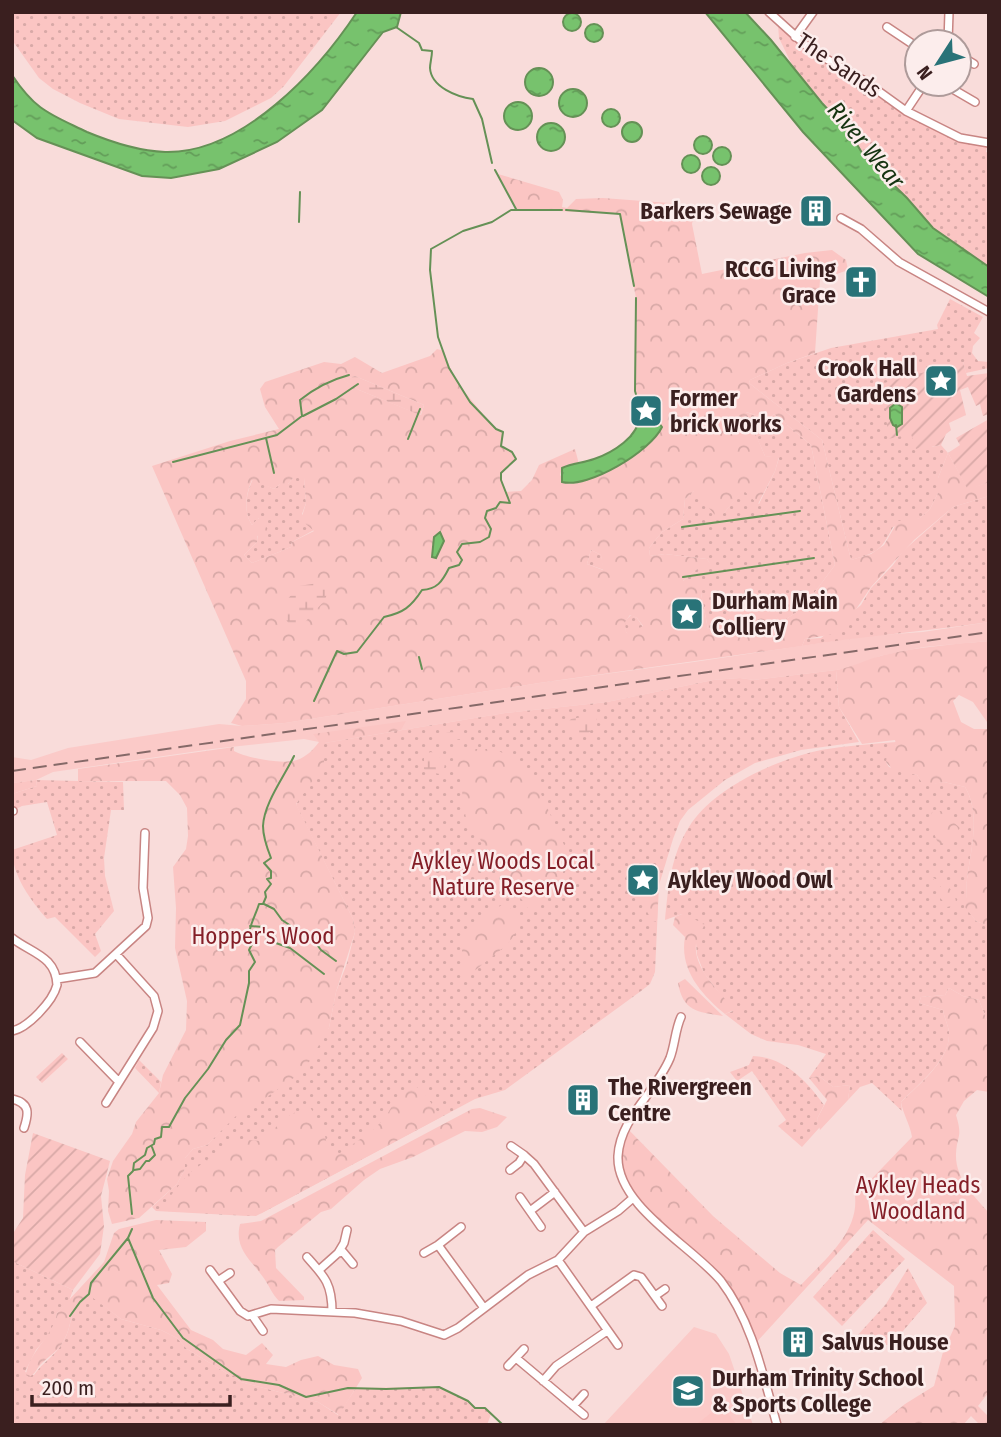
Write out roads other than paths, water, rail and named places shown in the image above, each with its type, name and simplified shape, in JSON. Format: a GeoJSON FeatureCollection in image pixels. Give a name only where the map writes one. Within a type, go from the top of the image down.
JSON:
{"type":"FeatureCollection","features":[{"type":"Feature","properties":{"kind":"street","name":"The Sands"},"geometry":{"type":"LineString","coordinates":[[769,12],[811,50],[863,80],[906,111],[960,138],[989,143]]}},
{"type":"Feature","properties":{"kind":"street"},"geometry":{"type":"LineString","coordinates":[[795,37],[813,12]]}},
{"type":"Feature","properties":{"kind":"street"},"geometry":{"type":"LineString","coordinates":[[887,27],[903,38]]}},
{"type":"Feature","properties":{"kind":"street"},"geometry":{"type":"LineString","coordinates":[[906,111],[915,98]]}},
{"type":"Feature","properties":{"kind":"street"},"geometry":{"type":"LineString","coordinates":[[968,98],[975,102]]}},
{"type":"Feature","properties":{"kind":"street"},"geometry":{"type":"LineString","coordinates":[[841,218],[861,229],[899,262],[989,312]]}},
{"type":"Feature","properties":{"kind":"street"},"geometry":{"type":"LineString","coordinates":[[57,979],[95,973],[146,926],[148,918],[143,888],[145,833]]}},
{"type":"Feature","properties":{"kind":"street"},"geometry":{"type":"LineString","coordinates":[[12,938],[46,958],[57,979],[55,992],[46,1005],[22,1028],[12,1031]]}},
{"type":"Feature","properties":{"kind":"street"},"geometry":{"type":"LineString","coordinates":[[106,1103],[153,1028],[158,1011],[154,996],[116,954]]}},
{"type":"Feature","properties":{"kind":"street"},"geometry":{"type":"LineString","coordinates":[[681,1017],[665,1069],[628,1123],[621,1140],[618,1158],[621,1174],[633,1198],[720,1281],[743,1316],[777,1425]]}},
{"type":"Feature","properties":{"kind":"street"},"geometry":{"type":"LineString","coordinates":[[80,1042],[119,1082]]}},
{"type":"Feature","properties":{"kind":"street"},"geometry":{"type":"LineString","coordinates":[[12,1099],[22,1101],[29,1114],[24,1128]]}},
{"type":"Feature","properties":{"kind":"street"},"geometry":{"type":"LineString","coordinates":[[511,1146],[534,1164],[584,1232]]}},
{"type":"Feature","properties":{"kind":"street"},"geometry":{"type":"LineString","coordinates":[[510,1170],[524,1155]]}},
{"type":"Feature","properties":{"kind":"street"},"geometry":{"type":"LineString","coordinates":[[530,1211],[555,1192]]}},
{"type":"Feature","properties":{"kind":"street"},"geometry":{"type":"LineString","coordinates":[[520,1197],[541,1227]]}},
{"type":"Feature","properties":{"kind":"street"},"geometry":{"type":"LineString","coordinates":[[211,1270],[240,1311],[248,1316],[271,1309],[332,1312],[401,1321],[444,1335],[458,1328],[528,1275],[558,1260],[584,1232],[618,1211],[633,1198]]}},
{"type":"Feature","properties":{"kind":"street"},"geometry":{"type":"LineString","coordinates":[[424,1253],[461,1227]]}},
{"type":"Feature","properties":{"kind":"street"},"geometry":{"type":"LineString","coordinates":[[319,1270],[338,1253],[347,1230]]}},
{"type":"Feature","properties":{"kind":"street"},"geometry":{"type":"LineString","coordinates":[[438,1245],[484,1308]]}},
{"type":"Feature","properties":{"kind":"street"},"geometry":{"type":"LineString","coordinates":[[338,1253],[343,1252],[353,1264]]}},
{"type":"Feature","properties":{"kind":"street"},"geometry":{"type":"LineString","coordinates":[[307,1257],[328,1280],[332,1295],[332,1312]]}},
{"type":"Feature","properties":{"kind":"street"},"geometry":{"type":"LineString","coordinates":[[558,1260],[618,1345]]}},
{"type":"Feature","properties":{"kind":"street"},"geometry":{"type":"LineString","coordinates":[[218,1281],[230,1273]]}},
{"type":"Feature","properties":{"kind":"street"},"geometry":{"type":"LineString","coordinates":[[591,1306],[634,1275],[641,1277],[662,1306]]}},
{"type":"Feature","properties":{"kind":"street"},"geometry":{"type":"LineString","coordinates":[[654,1296],[665,1289]]}},
{"type":"Feature","properties":{"kind":"street"},"geometry":{"type":"LineString","coordinates":[[252,1315],[263,1331]]}},
{"type":"Feature","properties":{"kind":"street"},"geometry":{"type":"LineString","coordinates":[[543,1381],[562,1362],[607,1331]]}},
{"type":"Feature","properties":{"kind":"street"},"geometry":{"type":"LineString","coordinates":[[508,1366],[524,1349]]}},
{"type":"Feature","properties":{"kind":"street"},"geometry":{"type":"LineString","coordinates":[[516,1358],[584,1415]]}},
{"type":"Feature","properties":{"kind":"street"},"geometry":{"type":"LineString","coordinates":[[573,1406],[584,1394]]}},
{"type":"Feature","properties":{"kind":"water"},"geometry":{"type":"Polygon","coordinates":[[[357,12],[401,12],[397,27],[383,32],[322,110],[277,142],[219,169],[171,178],[142,176],[37,138],[12,120],[12,75],[37,104],[53,116],[87,132],[145,150],[165,152],[194,149],[222,139],[275,105],[321,59],[357,12]]]}},
{"type":"Feature","properties":{"kind":"water"},"geometry":{"type":"Polygon","coordinates":[[[705,12],[745,12],[850,133],[864,156],[933,228],[989,267],[989,297],[918,254],[803,132],[705,12]]]}},
{"type":"Feature","properties":{"kind":"water"},"geometry":{"type":"Polygon","coordinates":[[[568,13],[576,13],[581,22],[579,29],[568,31],[563,26],[563,18],[568,13]]]}},
{"type":"Feature","properties":{"kind":"water"},"geometry":{"type":"Polygon","coordinates":[[[590,24],[598,24],[603,33],[601,40],[590,42],[585,37],[585,29],[590,24]]]}},
{"type":"Feature","properties":{"kind":"water"},"geometry":{"type":"Polygon","coordinates":[[[539,68],[549,72],[553,82],[549,92],[539,96],[529,92],[525,82],[529,72],[539,68]]]}},
{"type":"Feature","properties":{"kind":"water"},"geometry":{"type":"Polygon","coordinates":[[[573,89],[583,93],[587,103],[583,113],[573,117],[563,113],[559,103],[563,93],[573,89]]]}},
{"type":"Feature","properties":{"kind":"water"},"geometry":{"type":"Polygon","coordinates":[[[518,102],[528,106],[532,116],[528,126],[518,130],[508,126],[504,116],[508,106],[518,102]]]}},
{"type":"Feature","properties":{"kind":"water"},"geometry":{"type":"Polygon","coordinates":[[[607,109],[615,109],[620,118],[618,125],[607,127],[602,122],[602,114],[607,109]]]}},
{"type":"Feature","properties":{"kind":"water"},"geometry":{"type":"Polygon","coordinates":[[[632,122],[639,125],[642,132],[639,139],[632,142],[625,139],[622,132],[625,125],[632,122]]]}},
{"type":"Feature","properties":{"kind":"water"},"geometry":{"type":"Polygon","coordinates":[[[551,123],[561,127],[565,137],[561,147],[551,151],[541,147],[537,137],[541,127],[551,123]]]}},
{"type":"Feature","properties":{"kind":"water"},"geometry":{"type":"Polygon","coordinates":[[[703,136],[709,139],[712,145],[709,151],[703,154],[697,151],[694,145],[697,139],[703,136]]]}},
{"type":"Feature","properties":{"kind":"water"},"geometry":{"type":"Polygon","coordinates":[[[718,147],[726,147],[731,156],[729,163],[718,165],[713,160],[713,152],[718,147]]]}},
{"type":"Feature","properties":{"kind":"water"},"geometry":{"type":"Polygon","coordinates":[[[691,155],[697,158],[700,164],[697,170],[691,173],[685,170],[682,164],[685,158],[691,155]]]}},
{"type":"Feature","properties":{"kind":"water"},"geometry":{"type":"Polygon","coordinates":[[[707,167],[715,167],[720,176],[718,183],[707,185],[702,180],[702,172],[707,167]]]}},
{"type":"Feature","properties":{"kind":"water"},"geometry":{"type":"Polygon","coordinates":[[[896,403],[902,407],[902,424],[897,427],[890,418],[890,408],[896,403]]]}},
{"type":"Feature","properties":{"kind":"water"},"geometry":{"type":"Polygon","coordinates":[[[645,413],[656,419],[662,427],[645,447],[602,474],[573,483],[562,482],[562,468],[609,453],[630,437],[639,416],[644,419],[645,413]]]}},
{"type":"Feature","properties":{"kind":"water"},"geometry":{"type":"Polygon","coordinates":[[[440,532],[444,541],[436,558],[432,557],[434,537],[440,532]]]}},
{"type":"Feature","properties":{"kind":"waterway"},"geometry":{"type":"LineString","coordinates":[[396,27],[419,43],[422,50],[432,51],[431,75],[440,86],[473,99],[482,119],[492,163]]}},
{"type":"Feature","properties":{"kind":"waterway"},"geometry":{"type":"LineString","coordinates":[[495,170],[516,209]]}},
{"type":"Feature","properties":{"kind":"waterway"},"geometry":{"type":"LineString","coordinates":[[299,222],[300,192]]}},
{"type":"Feature","properties":{"kind":"waterway"},"geometry":{"type":"LineString","coordinates":[[314,701],[337,651],[344,654],[357,652],[384,617],[401,611],[410,605],[422,590],[438,584],[449,568],[459,565],[462,560],[457,552],[462,544],[480,542],[489,537],[491,529],[485,518],[487,511],[496,508],[500,502],[510,503],[501,473],[516,459],[512,452],[501,446],[503,432],[496,429],[470,402],[449,368],[438,337],[430,270],[431,249],[463,231],[492,222],[511,210],[562,210]]}},
{"type":"Feature","properties":{"kind":"waterway"},"geometry":{"type":"LineString","coordinates":[[566,210],[620,214],[634,286]]}},
{"type":"Feature","properties":{"kind":"waterway"},"geometry":{"type":"LineString","coordinates":[[636,298],[635,391],[639,405],[645,413]]}},
{"type":"Feature","properties":{"kind":"waterway"},"geometry":{"type":"LineString","coordinates":[[173,462],[277,435],[302,416],[300,400],[323,385],[349,375]]}},
{"type":"Feature","properties":{"kind":"waterway"},"geometry":{"type":"LineString","coordinates":[[303,416],[358,384]]}},
{"type":"Feature","properties":{"kind":"waterway"},"geometry":{"type":"LineString","coordinates":[[408,439],[420,409]]}},
{"type":"Feature","properties":{"kind":"waterway"},"geometry":{"type":"LineString","coordinates":[[896,425],[897,435]]}},
{"type":"Feature","properties":{"kind":"waterway"},"geometry":{"type":"LineString","coordinates":[[266,438],[274,473]]}},
{"type":"Feature","properties":{"kind":"waterway"},"geometry":{"type":"LineString","coordinates":[[682,527],[800,511]]}},
{"type":"Feature","properties":{"kind":"waterway"},"geometry":{"type":"LineString","coordinates":[[683,577],[814,558]]}},
{"type":"Feature","properties":{"kind":"waterway"},"geometry":{"type":"LineString","coordinates":[[419,657],[422,669]]}},
{"type":"Feature","properties":{"kind":"waterway"},"geometry":{"type":"LineString","coordinates":[[132,1214],[128,1176],[133,1171],[134,1163],[145,1155],[155,1139],[161,1137],[162,1127],[169,1127],[185,1098],[226,1040],[240,1025],[249,971],[255,962],[249,950],[252,944],[250,929],[259,904],[263,904],[265,892],[271,884],[267,879],[271,878],[271,871],[264,863],[271,858],[264,834],[264,817],[294,756]]}},
{"type":"Feature","properties":{"kind":"waterway"},"geometry":{"type":"LineString","coordinates":[[264,904],[274,909],[282,920],[315,942],[336,961]]}},
{"type":"Feature","properties":{"kind":"waterway"},"geometry":{"type":"LineString","coordinates":[[250,926],[264,927],[273,942],[290,948],[324,974]]}},
{"type":"Feature","properties":{"kind":"waterway"},"geometry":{"type":"LineString","coordinates":[[134,1170],[140,1169],[155,1155],[152,1147]]}},
{"type":"Feature","properties":{"kind":"waterway"},"geometry":{"type":"LineString","coordinates":[[132,1229],[128,1238],[153,1298],[183,1338],[241,1379],[279,1385],[306,1397],[348,1388],[439,1387],[468,1401],[475,1408],[485,1408],[503,1425]]}},
{"type":"Feature","properties":{"kind":"waterway"},"geometry":{"type":"LineString","coordinates":[[70,1316],[89,1294],[91,1283],[128,1238]]}},
{"type":"Feature","properties":{"kind":"railway"},"geometry":{"type":"LineString","coordinates":[[12,771],[989,632]]}},
{"type":"Feature","properties":{"kind":"place","name":"Barkers Sewage"},"geometry":{"type":"Point","coordinates":[816,211]}},
{"type":"Feature","properties":{"kind":"place","name":"RCCG Living Grace"},"geometry":{"type":"Point","coordinates":[861,282]}},
{"type":"Feature","properties":{"kind":"place","name":"Crook Hall Gardens"},"geometry":{"type":"Point","coordinates":[941,381]}},
{"type":"Feature","properties":{"kind":"place","name":"Former brick works"},"geometry":{"type":"Point","coordinates":[646,411]}},
{"type":"Feature","properties":{"kind":"place","name":"Durham Main Colliery"},"geometry":{"type":"Point","coordinates":[687,614]}},
{"type":"Feature","properties":{"kind":"place","name":"Aykley Wood Owl"},"geometry":{"type":"Point","coordinates":[643,880]}},
{"type":"Feature","properties":{"kind":"place","name":"The Rivergreen Centre"},"geometry":{"type":"Point","coordinates":[583,1100]}},
{"type":"Feature","properties":{"kind":"place","name":"Salvus House"},"geometry":{"type":"Point","coordinates":[798,1342]}},
{"type":"Feature","properties":{"kind":"place","name":"Durham Trinity School & Sports College"},"geometry":{"type":"Point","coordinates":[688,1391]}},
{"type":"Feature","properties":{"kind":"water label","name":"River Wear"},"geometry":{"type":"Point","coordinates":[866,145]}},
{"type":"Feature","properties":{"kind":"park label","name":"Aykley Woods Local Nature Reserve"},"geometry":{"type":"Point","coordinates":[503,874]}},
{"type":"Feature","properties":{"kind":"park label","name":"Hopper's Wood"},"geometry":{"type":"Point","coordinates":[263,936]}},
{"type":"Feature","properties":{"kind":"park label","name":"Aykley Heads Woodland"},"geometry":{"type":"Point","coordinates":[918,1198]}}]}
